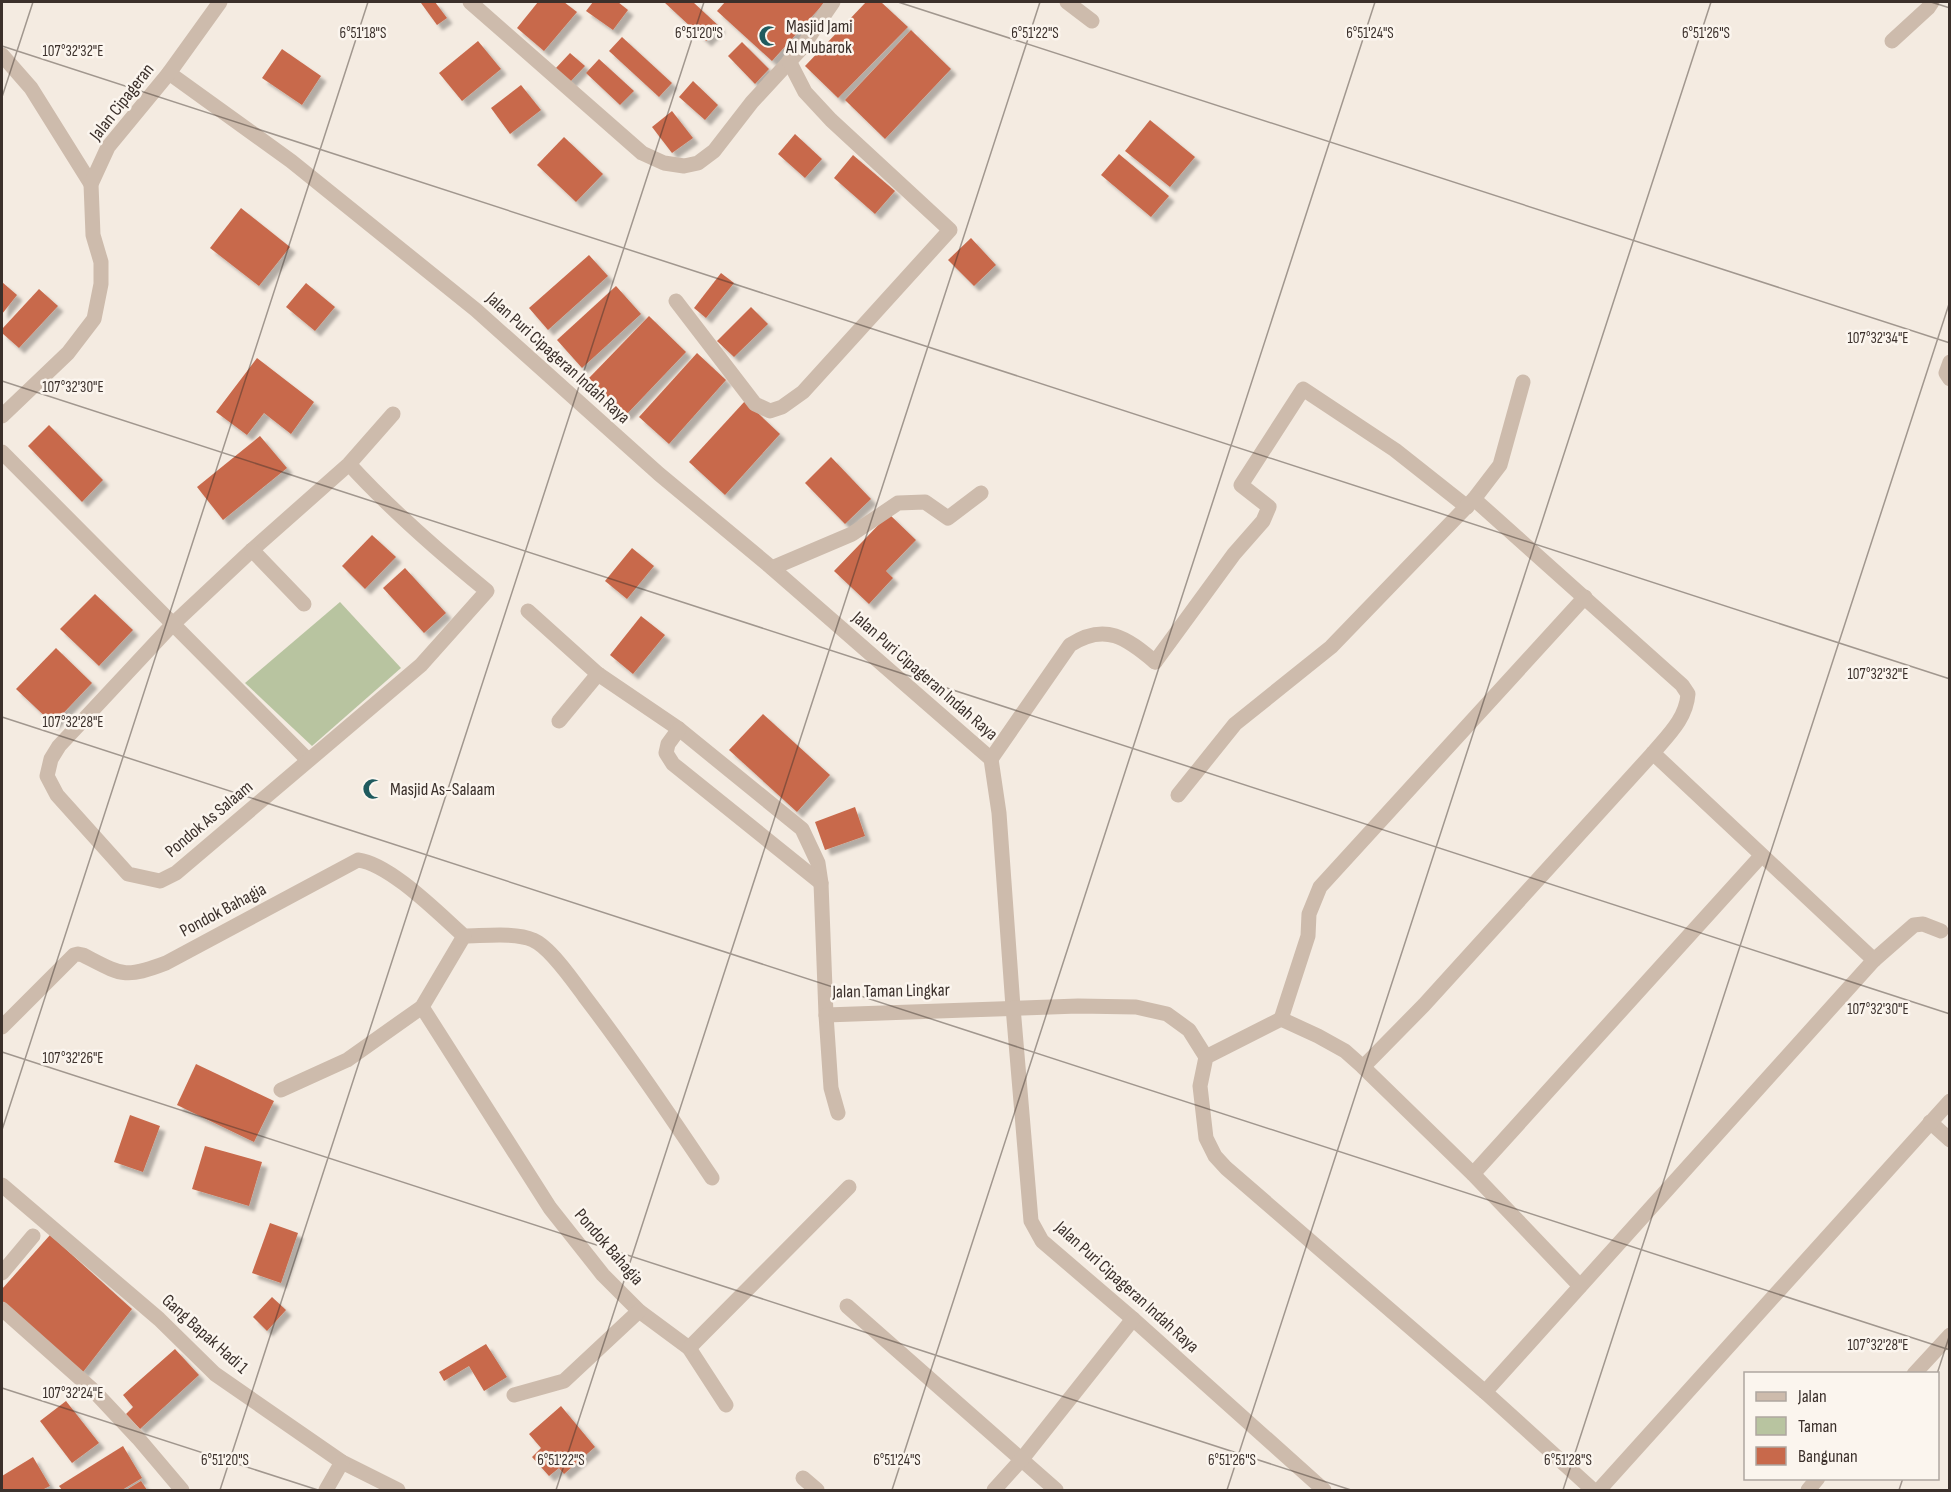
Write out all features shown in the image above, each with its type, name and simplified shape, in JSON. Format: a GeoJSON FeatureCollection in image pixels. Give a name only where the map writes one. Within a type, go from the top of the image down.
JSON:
{"type":"FeatureCollection","features":[{"type":"Feature","properties":{"kind":"street","name":"Jalan Cipageran"},"geometry":{"type":"LineString","coordinates":[[2,416],[68,353],[94,319],[100,285],[101,262],[93,235],[91,184],[108,147],[169,73],[220,2]]}},
{"type":"Feature","properties":{"kind":"street"},"geometry":{"type":"LineString","coordinates":[[470,2],[642,153],[664,163],[684,166],[698,163],[714,151],[752,102],[800,50],[832,2]]}},
{"type":"Feature","properties":{"kind":"street"},"geometry":{"type":"LineString","coordinates":[[1066,2],[1092,21]]}},
{"type":"Feature","properties":{"kind":"street"},"geometry":{"type":"LineString","coordinates":[[1892,41],[1932,2]]}},
{"type":"Feature","properties":{"kind":"street"},"geometry":{"type":"LineString","coordinates":[[2,55],[31,88],[91,184]]}},
{"type":"Feature","properties":{"kind":"street"},"geometry":{"type":"LineString","coordinates":[[676,301],[755,404],[770,411],[782,407],[803,392],[950,230],[825,113],[805,92],[789,61]]}},
{"type":"Feature","properties":{"kind":"street","name":"Jalan Puri Cipageran Indah Raya"},"geometry":{"type":"LineString","coordinates":[[169,73],[291,161],[476,310],[659,474],[772,568],[991,759],[999,813],[1031,1221],[1042,1241],[1133,1319],[1324,1491]]}},
{"type":"Feature","properties":{"kind":"street"},"geometry":{"type":"LineString","coordinates":[[1950,362],[1946,373],[1950,379]]}},
{"type":"Feature","properties":{"kind":"street"},"geometry":{"type":"LineString","coordinates":[[1178,795],[1235,724],[1331,647],[1471,503],[1500,465],[1523,382]]}},
{"type":"Feature","properties":{"kind":"street"},"geometry":{"type":"LineString","coordinates":[[991,759],[1070,645],[1084,636],[1099,633],[1122,638],[1155,662],[1234,554],[1263,521],[1269,507],[1241,485],[1303,389],[1471,503],[1585,597],[1682,685],[1688,694],[1684,713],[1653,753],[1424,1005],[1363,1067]]}},
{"type":"Feature","properties":{"kind":"street","name":"Pondok As Salaam"},"geometry":{"type":"LineString","coordinates":[[349,464],[408,525],[487,591],[421,665],[176,873],[160,880],[128,874],[57,795],[47,776],[51,759],[59,746],[172,625],[349,464],[393,414]]}},
{"type":"Feature","properties":{"kind":"street"},"geometry":{"type":"LineString","coordinates":[[2,452],[308,760]]}},
{"type":"Feature","properties":{"kind":"street"},"geometry":{"type":"LineString","coordinates":[[772,568],[852,534],[898,502],[925,502],[948,518],[981,493]]}},
{"type":"Feature","properties":{"kind":"street"},"geometry":{"type":"LineString","coordinates":[[252,550],[304,604]]}},
{"type":"Feature","properties":{"kind":"street"},"geometry":{"type":"LineString","coordinates":[[1585,597],[1320,887],[1309,914],[1308,936],[1281,1019],[1206,1057],[1200,1086],[1206,1138],[1215,1156],[1226,1168],[1485,1392],[1593,1491]]}},
{"type":"Feature","properties":{"kind":"street","name":"Jalan Taman Lingkar"},"geometry":{"type":"LineString","coordinates":[[528,611],[598,674],[680,729],[802,829],[818,863],[821,883],[826,1015],[1013,1007],[1137,1007],[1167,1014],[1189,1029],[1206,1057]]}},
{"type":"Feature","properties":{"kind":"street"},"geometry":{"type":"LineString","coordinates":[[559,721],[598,674]]}},
{"type":"Feature","properties":{"kind":"street"},"geometry":{"type":"LineString","coordinates":[[680,729],[668,744],[666,753],[673,764],[821,883]]}},
{"type":"Feature","properties":{"kind":"street"},"geometry":{"type":"LineString","coordinates":[[1653,753],[1874,960]]}},
{"type":"Feature","properties":{"kind":"street"},"geometry":{"type":"LineString","coordinates":[[1473,1174],[1761,856]]}},
{"type":"Feature","properties":{"kind":"street","name":"Pondok Bahagia"},"geometry":{"type":"LineString","coordinates":[[2,1027],[74,955],[83,955],[118,973],[141,973],[166,963],[358,860],[369,861],[397,878],[464,936]]}},
{"type":"Feature","properties":{"kind":"street"},"geometry":{"type":"LineString","coordinates":[[1485,1392],[1874,960],[1914,925],[1923,924],[1941,931]]}},
{"type":"Feature","properties":{"kind":"street"},"geometry":{"type":"LineString","coordinates":[[281,1090],[347,1060],[422,1007],[464,936],[520,937],[534,940],[546,949],[569,975],[634,1062],[712,1178]]}},
{"type":"Feature","properties":{"kind":"street","name":"Pondok Bahagia"},"geometry":{"type":"LineString","coordinates":[[422,1007],[550,1208],[603,1275],[639,1311],[689,1348],[726,1405]]}},
{"type":"Feature","properties":{"kind":"street"},"geometry":{"type":"LineString","coordinates":[[826,1015],[831,1088],[838,1113]]}},
{"type":"Feature","properties":{"kind":"street"},"geometry":{"type":"LineString","coordinates":[[1281,1019],[1345,1051],[1363,1067],[1473,1174],[1580,1286]]}},
{"type":"Feature","properties":{"kind":"street"},"geometry":{"type":"LineString","coordinates":[[1599,1491],[1950,1101]]}},
{"type":"Feature","properties":{"kind":"street"},"geometry":{"type":"LineString","coordinates":[[1930,1122],[1950,1140]]}},
{"type":"Feature","properties":{"kind":"street","name":"Gang Bapak Hadi 1"},"geometry":{"type":"LineString","coordinates":[[2,1185],[159,1319],[215,1374],[342,1462],[398,1491]]}},
{"type":"Feature","properties":{"kind":"street"},"geometry":{"type":"LineString","coordinates":[[689,1348],[849,1187]]}},
{"type":"Feature","properties":{"kind":"street"},"geometry":{"type":"LineString","coordinates":[[2,1273],[33,1236]]}},
{"type":"Feature","properties":{"kind":"street"},"geometry":{"type":"LineString","coordinates":[[847,1306],[1056,1491]]}},
{"type":"Feature","properties":{"kind":"street"},"geometry":{"type":"LineString","coordinates":[[2,1309],[93,1390],[138,1438],[182,1491]]}},
{"type":"Feature","properties":{"kind":"street"},"geometry":{"type":"LineString","coordinates":[[514,1395],[564,1381],[639,1311]]}},
{"type":"Feature","properties":{"kind":"street"},"geometry":{"type":"LineString","coordinates":[[994,1491],[1133,1319]]}},
{"type":"Feature","properties":{"kind":"street"},"geometry":{"type":"LineString","coordinates":[[1916,1372],[1950,1335]]}},
{"type":"Feature","properties":{"kind":"street"},"geometry":{"type":"LineString","coordinates":[[328,1487],[342,1462]]}},
{"type":"Feature","properties":{"kind":"street"},"geometry":{"type":"LineString","coordinates":[[803,1478],[817,1491]]}},
{"type":"Feature","properties":{"kind":"green space"},"geometry":{"type":"Polygon","coordinates":[[[340,602],[401,668],[312,746],[245,683],[340,602]]]}},
{"type":"Feature","properties":{"kind":"building"},"geometry":{"type":"Polygon","coordinates":[[[422,2],[435,2],[447,18],[437,25],[422,2]]]}},
{"type":"Feature","properties":{"kind":"building"},"geometry":{"type":"Polygon","coordinates":[[[538,2],[564,2],[577,12],[544,51],[517,28],[538,2]]]}},
{"type":"Feature","properties":{"kind":"building"},"geometry":{"type":"Polygon","coordinates":[[[593,2],[618,2],[628,10],[613,30],[586,11],[593,2]]]}},
{"type":"Feature","properties":{"kind":"building"},"geometry":{"type":"Polygon","coordinates":[[[664,2],[693,2],[720,27],[706,41],[664,2]]]}},
{"type":"Feature","properties":{"kind":"building","name":"Masjid Jami Al Mubarok"},"geometry":{"type":"Polygon","coordinates":[[[725,2],[825,2],[772,61],[717,11],[725,2]]]}},
{"type":"Feature","properties":{"kind":"building"},"geometry":{"type":"Polygon","coordinates":[[[866,2],[881,2],[908,27],[838,98],[805,66],[866,2]]]}},
{"type":"Feature","properties":{"kind":"building"},"geometry":{"type":"Polygon","coordinates":[[[911,30],[951,69],[885,139],[845,100],[911,30]]]}},
{"type":"Feature","properties":{"kind":"building"},"geometry":{"type":"Polygon","coordinates":[[[622,37],[672,83],[659,97],[609,51],[622,37]]]}},
{"type":"Feature","properties":{"kind":"building"},"geometry":{"type":"Polygon","coordinates":[[[478,41],[501,69],[462,101],[439,73],[478,41]]]}},
{"type":"Feature","properties":{"kind":"building"},"geometry":{"type":"Polygon","coordinates":[[[742,42],[769,69],[755,84],[728,56],[742,42]]]}},
{"type":"Feature","properties":{"kind":"building"},"geometry":{"type":"Polygon","coordinates":[[[282,49],[321,76],[302,105],[262,78],[282,49]]]}},
{"type":"Feature","properties":{"kind":"building"},"geometry":{"type":"Polygon","coordinates":[[[570,53],[585,66],[570,82],[555,69],[570,53]]]}},
{"type":"Feature","properties":{"kind":"building"},"geometry":{"type":"Polygon","coordinates":[[[599,59],[634,91],[620,105],[586,73],[599,59]]]}},
{"type":"Feature","properties":{"kind":"building"},"geometry":{"type":"Polygon","coordinates":[[[693,81],[718,105],[705,120],[679,97],[693,81]]]}},
{"type":"Feature","properties":{"kind":"building"},"geometry":{"type":"Polygon","coordinates":[[[521,85],[541,110],[510,134],[491,108],[521,85]]]}},
{"type":"Feature","properties":{"kind":"building"},"geometry":{"type":"Polygon","coordinates":[[[672,111],[693,138],[672,153],[652,127],[672,111]]]}},
{"type":"Feature","properties":{"kind":"building"},"geometry":{"type":"Polygon","coordinates":[[[1150,120],[1195,157],[1170,187],[1125,151],[1150,120]]]}},
{"type":"Feature","properties":{"kind":"building"},"geometry":{"type":"Polygon","coordinates":[[[795,134],[822,159],[805,178],[778,154],[795,134]]]}},
{"type":"Feature","properties":{"kind":"building"},"geometry":{"type":"Polygon","coordinates":[[[564,137],[603,174],[576,202],[537,165],[564,137]]]}},
{"type":"Feature","properties":{"kind":"building"},"geometry":{"type":"Polygon","coordinates":[[[1119,154],[1169,196],[1151,217],[1101,175],[1119,154]]]}},
{"type":"Feature","properties":{"kind":"building"},"geometry":{"type":"Polygon","coordinates":[[[853,155],[895,191],[875,214],[834,178],[853,155]]]}},
{"type":"Feature","properties":{"kind":"building"},"geometry":{"type":"Polygon","coordinates":[[[241,208],[290,247],[259,286],[210,248],[241,208]]]}},
{"type":"Feature","properties":{"kind":"building"},"geometry":{"type":"Polygon","coordinates":[[[971,238],[996,265],[974,286],[948,260],[971,238]]]}},
{"type":"Feature","properties":{"kind":"building"},"geometry":{"type":"Polygon","coordinates":[[[589,255],[608,276],[548,330],[529,308],[589,255]]]}},
{"type":"Feature","properties":{"kind":"building"},"geometry":{"type":"Polygon","coordinates":[[[721,273],[734,283],[706,318],[694,308],[721,273]]]}},
{"type":"Feature","properties":{"kind":"building"},"geometry":{"type":"Polygon","coordinates":[[[2,282],[17,295],[2,314],[2,282]]]}},
{"type":"Feature","properties":{"kind":"building"},"geometry":{"type":"Polygon","coordinates":[[[306,283],[335,307],[315,331],[286,307],[306,283]]]}},
{"type":"Feature","properties":{"kind":"building"},"geometry":{"type":"Polygon","coordinates":[[[616,286],[641,314],[582,368],[557,340],[616,286]]]}},
{"type":"Feature","properties":{"kind":"building"},"geometry":{"type":"Polygon","coordinates":[[[39,289],[58,306],[19,348],[2,333],[2,329],[39,289]]]}},
{"type":"Feature","properties":{"kind":"building"},"geometry":{"type":"Polygon","coordinates":[[[751,307],[768,324],[734,357],[717,341],[751,307]]]}},
{"type":"Feature","properties":{"kind":"building"},"geometry":{"type":"Polygon","coordinates":[[[649,316],[686,352],[626,415],[589,378],[649,316]]]}},
{"type":"Feature","properties":{"kind":"building"},"geometry":{"type":"Polygon","coordinates":[[[697,353],[726,380],[669,444],[639,417],[697,353]]]}},
{"type":"Feature","properties":{"kind":"building"},"geometry":{"type":"Polygon","coordinates":[[[257,358],[314,402],[291,434],[264,413],[247,435],[216,412],[257,358]]]}},
{"type":"Feature","properties":{"kind":"building"},"geometry":{"type":"Polygon","coordinates":[[[745,401],[780,434],[725,495],[689,462],[745,401]]]}},
{"type":"Feature","properties":{"kind":"building"},"geometry":{"type":"Polygon","coordinates":[[[49,425],[103,480],[82,502],[28,446],[49,425]]]}},
{"type":"Feature","properties":{"kind":"building"},"geometry":{"type":"Polygon","coordinates":[[[260,436],[287,468],[223,520],[197,487],[260,436]]]}},
{"type":"Feature","properties":{"kind":"building"},"geometry":{"type":"Polygon","coordinates":[[[831,457],[871,499],[845,524],[805,483],[831,457]]]}},
{"type":"Feature","properties":{"kind":"building"},"geometry":{"type":"Polygon","coordinates":[[[889,514],[916,540],[886,571],[893,578],[869,604],[834,571],[889,514]]]}},
{"type":"Feature","properties":{"kind":"building"},"geometry":{"type":"Polygon","coordinates":[[[372,535],[396,557],[365,589],[342,566],[372,535]]]}},
{"type":"Feature","properties":{"kind":"building"},"geometry":{"type":"Polygon","coordinates":[[[632,548],[654,566],[627,599],[605,581],[632,548]]]}},
{"type":"Feature","properties":{"kind":"building"},"geometry":{"type":"Polygon","coordinates":[[[405,568],[446,613],[424,633],[383,588],[405,568]]]}},
{"type":"Feature","properties":{"kind":"building"},"geometry":{"type":"Polygon","coordinates":[[[95,594],[133,630],[99,666],[60,629],[95,594]]]}},
{"type":"Feature","properties":{"kind":"building"},"geometry":{"type":"Polygon","coordinates":[[[641,616],[665,635],[633,674],[610,655],[641,616]]]}},
{"type":"Feature","properties":{"kind":"building"},"geometry":{"type":"Polygon","coordinates":[[[56,648],[92,683],[53,724],[16,689],[56,648]]]}},
{"type":"Feature","properties":{"kind":"building"},"geometry":{"type":"Polygon","coordinates":[[[763,714],[830,775],[797,812],[729,750],[763,714]]]}},
{"type":"Feature","properties":{"kind":"building"},"geometry":{"type":"Polygon","coordinates":[[[855,807],[865,836],[825,850],[815,822],[855,807]]]}},
{"type":"Feature","properties":{"kind":"building"},"geometry":{"type":"Polygon","coordinates":[[[196,1064],[274,1101],[254,1142],[177,1105],[196,1064]]]}},
{"type":"Feature","properties":{"kind":"building"},"geometry":{"type":"Polygon","coordinates":[[[130,1115],[160,1126],[143,1172],[114,1162],[130,1115]]]}},
{"type":"Feature","properties":{"kind":"building"},"geometry":{"type":"Polygon","coordinates":[[[205,1146],[262,1162],[249,1206],[192,1189],[205,1146]]]}},
{"type":"Feature","properties":{"kind":"building"},"geometry":{"type":"Polygon","coordinates":[[[270,1223],[298,1233],[281,1283],[252,1273],[270,1223]]]}},
{"type":"Feature","properties":{"kind":"building"},"geometry":{"type":"Polygon","coordinates":[[[50,1235],[132,1309],[83,1372],[2,1303],[2,1289],[50,1235]]]}},
{"type":"Feature","properties":{"kind":"building"},"geometry":{"type":"Polygon","coordinates":[[[272,1297],[286,1310],[267,1331],[253,1317],[272,1297]]]}},
{"type":"Feature","properties":{"kind":"building"},"geometry":{"type":"Polygon","coordinates":[[[486,1344],[507,1377],[484,1391],[469,1366],[444,1381],[439,1372],[486,1344]]]}},
{"type":"Feature","properties":{"kind":"building"},"geometry":{"type":"Polygon","coordinates":[[[175,1349],[199,1375],[140,1429],[126,1414],[133,1407],[123,1395],[175,1349]]]}},
{"type":"Feature","properties":{"kind":"building"},"geometry":{"type":"Polygon","coordinates":[[[66,1401],[99,1443],[72,1463],[40,1421],[66,1401]]]}},
{"type":"Feature","properties":{"kind":"building"},"geometry":{"type":"Polygon","coordinates":[[[561,1406],[595,1447],[564,1474],[559,1468],[549,1476],[532,1457],[541,1448],[529,1434],[561,1406]]]}},
{"type":"Feature","properties":{"kind":"building"},"geometry":{"type":"Polygon","coordinates":[[[123,1446],[142,1478],[122,1490],[62,1490],[59,1486],[123,1446]]]}},
{"type":"Feature","properties":{"kind":"building"},"geometry":{"type":"Polygon","coordinates":[[[33,1457],[50,1486],[42,1490],[2,1490],[2,1476],[33,1457]]]}},
{"type":"Feature","properties":{"kind":"building"},"geometry":{"type":"Polygon","coordinates":[[[141,1481],[147,1490],[126,1490],[141,1481]]]}},
{"type":"Feature","properties":{"kind":"place","name":"Masjid Jami Al Mubarok"},"geometry":{"type":"Point","coordinates":[769,36]}},
{"type":"Feature","properties":{"kind":"place","name":"Masjid As-Salaam"},"geometry":{"type":"Point","coordinates":[373,789]}}]}
